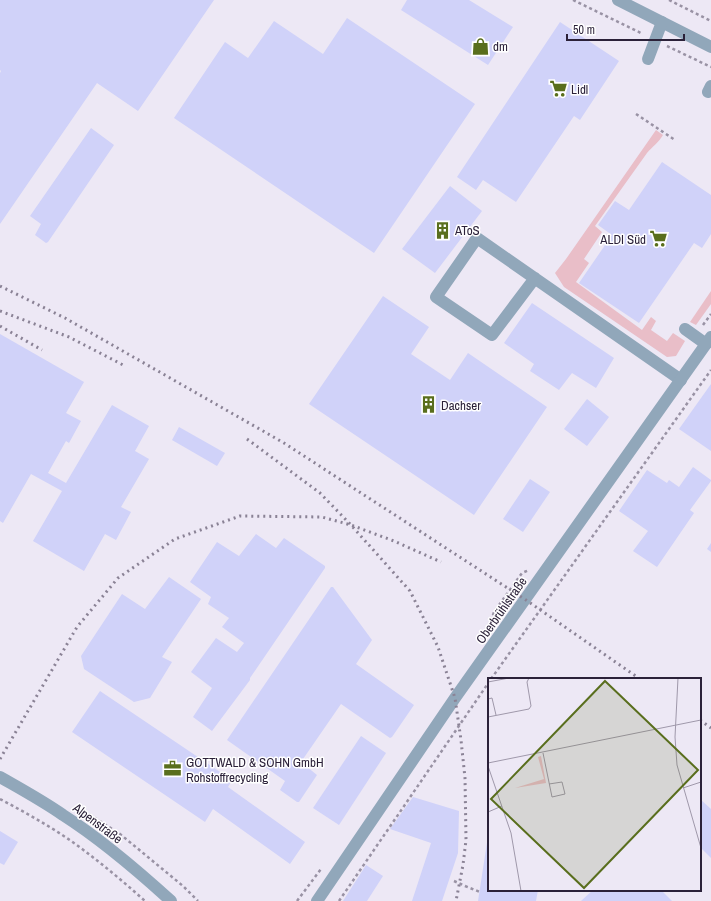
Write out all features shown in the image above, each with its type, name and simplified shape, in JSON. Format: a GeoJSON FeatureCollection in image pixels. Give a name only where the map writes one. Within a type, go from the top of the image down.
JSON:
{"type":"FeatureCollection","features":[{"type":"Feature","properties":{"kind":"street"},"geometry":{"type":"LineString","coordinates":[[618,0],[642,6],[662,22],[711,48]]}},
{"type":"Feature","properties":{"kind":"street"},"geometry":{"type":"LineString","coordinates":[[648,59],[662,22]]}},
{"type":"Feature","properties":{"kind":"street"},"geometry":{"type":"LineString","coordinates":[[535,278],[492,335],[436,297],[477,238],[535,278],[681,380]]}},
{"type":"Feature","properties":{"kind":"street"},"geometry":{"type":"LineString","coordinates":[[685,329],[709,341]]}},
{"type":"Feature","properties":{"kind":"street","name":"Oberbrühlstraße"},"geometry":{"type":"LineString","coordinates":[[317,901],[450,705],[709,341]]}},
{"type":"Feature","properties":{"kind":"street","name":"Alpenstraße"},"geometry":{"type":"LineString","coordinates":[[0,777],[44,802],[80,826],[127,863],[171,901]]}},
{"type":"Feature","properties":{"kind":"path"},"geometry":{"type":"LineString","coordinates":[[669,0],[711,21]]}},
{"type":"Feature","properties":{"kind":"path"},"geometry":{"type":"LineString","coordinates":[[636,114],[675,140]]}},
{"type":"Feature","properties":{"kind":"path"},"geometry":{"type":"LineString","coordinates":[[492,678],[711,370]]}},
{"type":"Feature","properties":{"kind":"path"},"geometry":{"type":"LineString","coordinates":[[339,901],[488,683]]}},
{"type":"Feature","properties":{"kind":"path"},"geometry":{"type":"LineString","coordinates":[[0,799],[46,824],[87,852],[145,901]]}},
{"type":"Feature","properties":{"kind":"path"},"geometry":{"type":"LineString","coordinates":[[454,881],[480,892]]}},
{"type":"Feature","properties":{"kind":"shaded area"},"geometry":{"type":"Polygon","coordinates":[[[656,130],[663,135],[660,140],[647,153],[595,226],[602,232],[584,259],[589,263],[576,282],[642,330],[651,317],[656,321],[651,330],[667,341],[673,333],[685,341],[676,356],[667,357],[564,287],[555,273],[656,130]]]}},
{"type":"Feature","properties":{"kind":"shaded area"},"geometry":{"type":"Polygon","coordinates":[[[711,291],[711,304],[696,325],[690,322],[711,291]]]}},
{"type":"Feature","properties":{"kind":"building"},"geometry":{"type":"Polygon","coordinates":[[[0,0],[214,0],[138,111],[97,83],[0,224],[1,71],[0,0]]]}},
{"type":"Feature","properties":{"kind":"building","name":"dm"},"geometry":{"type":"Polygon","coordinates":[[[407,0],[469,0],[513,27],[488,65],[401,10],[407,0]]]}},
{"type":"Feature","properties":{"kind":"building"},"geometry":{"type":"Polygon","coordinates":[[[347,18],[475,104],[374,253],[174,118],[225,42],[248,58],[274,21],[323,54],[347,18]]]}},
{"type":"Feature","properties":{"kind":"building","name":"Lidl"},"geometry":{"type":"Polygon","coordinates":[[[560,22],[619,61],[580,120],[574,116],[516,202],[483,180],[476,190],[457,177],[560,22]]]}},
{"type":"Feature","properties":{"kind":"building"},"geometry":{"type":"Polygon","coordinates":[[[91,128],[114,145],[46,243],[35,235],[41,224],[30,216],[91,128]]]}},
{"type":"Feature","properties":{"kind":"building","name":"ALDI Süd"},"geometry":{"type":"Polygon","coordinates":[[[662,162],[711,195],[711,234],[702,248],[694,243],[639,323],[579,283],[612,235],[598,225],[615,201],[629,210],[662,162]]]}},
{"type":"Feature","properties":{"kind":"building","name":"AToS"},"geometry":{"type":"Polygon","coordinates":[[[450,186],[482,211],[435,273],[402,249],[450,186]]]}},
{"type":"Feature","properties":{"kind":"building","name":"Dachser"},"geometry":{"type":"Polygon","coordinates":[[[383,296],[429,327],[411,354],[450,380],[468,353],[547,407],[474,515],[309,404],[383,296]]]}},
{"type":"Feature","properties":{"kind":"building"},"geometry":{"type":"Polygon","coordinates":[[[532,303],[614,358],[596,388],[572,373],[559,390],[530,371],[534,364],[504,343],[532,303]]]}},
{"type":"Feature","properties":{"kind":"building"},"geometry":{"type":"Polygon","coordinates":[[[0,334],[84,382],[66,413],[81,421],[69,443],[66,441],[48,473],[66,483],[112,405],[149,426],[135,451],[149,459],[121,507],[131,512],[116,540],[105,534],[84,571],[33,541],[62,491],[31,474],[3,523],[0,521],[0,334]]]}},
{"type":"Feature","properties":{"kind":"building"},"geometry":{"type":"Polygon","coordinates":[[[711,384],[711,451],[679,429],[711,384]]]}},
{"type":"Feature","properties":{"kind":"building"},"geometry":{"type":"Polygon","coordinates":[[[587,399],[609,417],[587,446],[564,429],[587,399]]]}},
{"type":"Feature","properties":{"kind":"building"},"geometry":{"type":"Polygon","coordinates":[[[179,427],[225,453],[217,466],[172,440],[179,427]]]}},
{"type":"Feature","properties":{"kind":"building"},"geometry":{"type":"Polygon","coordinates":[[[693,467],[711,481],[690,510],[694,513],[657,567],[633,551],[648,531],[619,511],[647,470],[667,483],[669,480],[679,487],[693,467]]]}},
{"type":"Feature","properties":{"kind":"building"},"geometry":{"type":"Polygon","coordinates":[[[530,479],[550,492],[523,532],[503,519],[530,479]]]}},
{"type":"Feature","properties":{"kind":"building"},"geometry":{"type":"Polygon","coordinates":[[[256,534],[276,548],[284,538],[325,566],[325,568],[250,680],[212,731],[193,717],[212,688],[191,672],[216,638],[237,652],[244,643],[222,627],[229,618],[208,604],[211,597],[190,582],[217,542],[239,556],[256,534]]]}},
{"type":"Feature","properties":{"kind":"building"},"geometry":{"type":"Polygon","coordinates":[[[711,543],[711,552],[707,549],[711,543]]]}},
{"type":"Feature","properties":{"kind":"building"},"geometry":{"type":"Polygon","coordinates":[[[169,577],[201,599],[162,657],[172,662],[150,698],[134,702],[84,669],[81,656],[122,594],[145,609],[169,577]]]}},
{"type":"Feature","properties":{"kind":"building"},"geometry":{"type":"Polygon","coordinates":[[[331,587],[333,587],[372,640],[356,664],[414,705],[390,738],[341,704],[301,762],[317,775],[299,802],[297,802],[280,790],[285,781],[227,740],[331,587]]]}},
{"type":"Feature","properties":{"kind":"building"},"geometry":{"type":"Polygon","coordinates":[[[100,691],[232,780],[228,787],[305,842],[290,864],[213,809],[205,822],[72,732],[100,691]]]}},
{"type":"Feature","properties":{"kind":"building"},"geometry":{"type":"Polygon","coordinates":[[[361,736],[386,753],[339,825],[313,808],[361,736]]]}},
{"type":"Feature","properties":{"kind":"building"},"geometry":{"type":"Polygon","coordinates":[[[413,797],[459,811],[458,853],[442,901],[412,901],[431,843],[390,829],[413,797]]]}},
{"type":"Feature","properties":{"kind":"building"},"geometry":{"type":"Polygon","coordinates":[[[701,800],[711,809],[711,858],[701,848],[701,800]]]}},
{"type":"Feature","properties":{"kind":"building"},"geometry":{"type":"Polygon","coordinates":[[[0,831],[18,842],[4,865],[0,863],[0,831]]]}},
{"type":"Feature","properties":{"kind":"building"},"geometry":{"type":"Polygon","coordinates":[[[488,836],[488,891],[538,891],[536,901],[478,901],[488,836]]]}},
{"type":"Feature","properties":{"kind":"building"},"geometry":{"type":"Polygon","coordinates":[[[366,865],[383,876],[367,901],[343,901],[366,865]]]}},
{"type":"Feature","properties":{"kind":"building"},"geometry":{"type":"Polygon","coordinates":[[[592,891],[662,891],[672,901],[581,901],[592,891]]]}},
{"type":"Feature","properties":{"kind":"railway"},"geometry":{"type":"LineString","coordinates":[[0,286],[65,318],[284,443],[526,600],[639,678]]}},
{"type":"Feature","properties":{"kind":"railway"},"geometry":{"type":"LineString","coordinates":[[0,311],[69,337],[125,366]]}},
{"type":"Feature","properties":{"kind":"railway"},"geometry":{"type":"LineString","coordinates":[[0,326],[42,350]]}},
{"type":"Feature","properties":{"kind":"railway"},"geometry":{"type":"LineString","coordinates":[[247,439],[320,493],[351,525],[410,591],[438,647],[455,698],[465,778],[466,840],[456,901]]}},
{"type":"Feature","properties":{"kind":"railway"},"geometry":{"type":"LineString","coordinates":[[0,759],[77,627],[118,578],[175,539],[240,516],[322,517],[351,525],[394,541],[441,562]]}},
{"type":"Feature","properties":{"kind":"railway"},"geometry":{"type":"LineString","coordinates":[[701,721],[711,728]]}},
{"type":"Feature","properties":{"kind":"place","name":"dm"},"geometry":{"type":"Point","coordinates":[480,46]}},
{"type":"Feature","properties":{"kind":"place","name":"Lidl"},"geometry":{"type":"Point","coordinates":[558,89]}},
{"type":"Feature","properties":{"kind":"place","name":"AToS"},"geometry":{"type":"Point","coordinates":[442,230]}},
{"type":"Feature","properties":{"kind":"place","name":"ALDI Süd"},"geometry":{"type":"Point","coordinates":[659,239]}},
{"type":"Feature","properties":{"kind":"place","name":"Dachser"},"geometry":{"type":"Point","coordinates":[428,405]}},
{"type":"Feature","properties":{"kind":"place","name":"GOTTWALD & SOHN GmbH Rohstoffrecycling"},"geometry":{"type":"Point","coordinates":[173,769]}}]}
